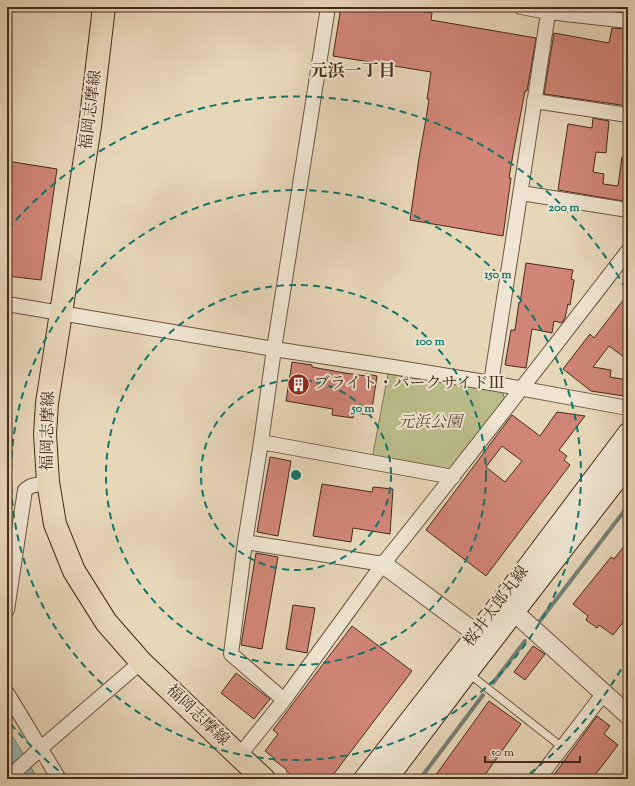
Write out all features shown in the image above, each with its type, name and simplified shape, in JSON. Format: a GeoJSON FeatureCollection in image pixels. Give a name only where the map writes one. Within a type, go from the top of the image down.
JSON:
{"type":"FeatureCollection","features":[{"type":"Feature","properties":{"kind":"main road","name":"福岡志摩線"},"geometry":{"type":"LineString","coordinates":[[104,7],[90,126],[47,403],[45,434],[48,482],[55,524],[74,571],[106,622],[141,662],[264,779]]}},
{"type":"Feature","properties":{"kind":"main road","name":"桜井太郎丸線"},"geometry":{"type":"LineString","coordinates":[[387,779],[468,673],[508,606],[628,433]]}},
{"type":"Feature","properties":{"kind":"main road","name":"桜井太郎丸線"},"geometry":{"type":"LineString","coordinates":[[364,779],[477,634],[508,606],[628,464]]}},
{"type":"Feature","properties":{"kind":"street"},"geometry":{"type":"LineString","coordinates":[[284,700],[232,654],[245,542],[328,7]]}},
{"type":"Feature","properties":{"kind":"street"},"geometry":{"type":"LineString","coordinates":[[521,7],[548,9],[628,21]]}},
{"type":"Feature","properties":{"kind":"street"},"geometry":{"type":"LineString","coordinates":[[492,383],[548,9]]}},
{"type":"Feature","properties":{"kind":"street"},"geometry":{"type":"LineString","coordinates":[[534,101],[628,115]]}},
{"type":"Feature","properties":{"kind":"street"},"geometry":{"type":"LineString","coordinates":[[521,193],[628,210]]}},
{"type":"Feature","properties":{"kind":"street"},"geometry":{"type":"LineString","coordinates":[[239,756],[284,700],[383,564],[522,389],[628,251]]}},
{"type":"Feature","properties":{"kind":"street"},"geometry":{"type":"LineString","coordinates":[[7,304],[492,383],[628,408]]}},
{"type":"Feature","properties":{"kind":"street"},"geometry":{"type":"LineString","coordinates":[[261,442],[453,477]]}},
{"type":"Feature","properties":{"kind":"street"},"geometry":{"type":"LineString","coordinates":[[7,610],[25,490],[30,486],[48,482]]}},
{"type":"Feature","properties":{"kind":"street"},"geometry":{"type":"LineString","coordinates":[[245,542],[383,564],[477,634]]}},
{"type":"Feature","properties":{"kind":"street"},"geometry":{"type":"LineString","coordinates":[[508,606],[628,715]]}},
{"type":"Feature","properties":{"kind":"street"},"geometry":{"type":"LineString","coordinates":[[7,779],[141,662]]}},
{"type":"Feature","properties":{"kind":"street"},"geometry":{"type":"LineString","coordinates":[[7,693],[59,779]]}},
{"type":"Feature","properties":{"kind":"street"},"geometry":{"type":"LineString","coordinates":[[538,779],[604,693]]}},
{"type":"Feature","properties":{"kind":"lane"},"geometry":{"type":"LineString","coordinates":[[468,673],[562,747]]}},
{"type":"Feature","properties":{"kind":"green space","name":"元浜公園"},"geometry":{"type":"Polygon","coordinates":[[[388,374],[502,390],[505,401],[453,470],[372,459],[388,374]]]}},
{"type":"Feature","properties":{"kind":"water"},"geometry":{"type":"Polygon","coordinates":[[[7,727],[38,779],[9,779],[7,776],[7,727]]]}},
{"type":"Feature","properties":{"kind":"building"},"geometry":{"type":"Polygon","coordinates":[[[341,7],[397,7],[432,13],[431,20],[536,38],[509,178],[511,178],[503,236],[410,220],[429,99],[427,99],[431,72],[333,56],[341,7]]]}},
{"type":"Feature","properties":{"kind":"building"},"geometry":{"type":"Polygon","coordinates":[[[612,28],[628,29],[628,106],[544,94],[554,33],[609,43],[612,28]]]}},
{"type":"Feature","properties":{"kind":"building"},"geometry":{"type":"Polygon","coordinates":[[[593,118],[609,121],[606,153],[596,152],[593,172],[604,174],[603,184],[618,186],[622,157],[628,157],[628,191],[624,191],[623,201],[558,190],[568,124],[592,128],[593,118]]]}},
{"type":"Feature","properties":{"kind":"building"},"geometry":{"type":"Polygon","coordinates":[[[7,161],[57,169],[41,280],[7,276],[7,161]]]}},
{"type":"Feature","properties":{"kind":"building"},"geometry":{"type":"Polygon","coordinates":[[[526,263],[573,270],[571,279],[574,280],[570,305],[568,304],[565,318],[562,323],[554,321],[552,333],[532,329],[526,368],[505,365],[511,330],[515,330],[526,263]]]}},
{"type":"Feature","properties":{"kind":"building"},"geometry":{"type":"Polygon","coordinates":[[[628,294],[628,360],[609,346],[593,367],[611,370],[610,377],[627,380],[624,396],[591,391],[563,369],[590,334],[594,338],[628,294]]]}},
{"type":"Feature","properties":{"kind":"building"},"geometry":{"type":"Polygon","coordinates":[[[292,362],[345,373],[377,376],[371,415],[354,413],[353,418],[332,415],[333,409],[286,401],[292,362]]]}},
{"type":"Feature","properties":{"kind":"building"},"geometry":{"type":"Polygon","coordinates":[[[557,412],[585,416],[559,450],[567,456],[564,460],[570,465],[486,576],[426,530],[512,415],[540,436],[557,412]],[[502,446],[486,467],[505,482],[522,461],[502,446]]]}},
{"type":"Feature","properties":{"kind":"building"},"geometry":{"type":"Polygon","coordinates":[[[270,457],[291,461],[278,536],[257,532],[270,457]]]}},
{"type":"Feature","properties":{"kind":"building"},"geometry":{"type":"Polygon","coordinates":[[[322,484],[372,492],[373,487],[393,489],[390,534],[353,528],[351,542],[313,536],[322,484]]]}},
{"type":"Feature","properties":{"kind":"building"},"geometry":{"type":"Polygon","coordinates":[[[628,541],[628,616],[613,635],[599,625],[597,628],[586,620],[588,616],[573,604],[611,557],[614,559],[628,541]]]}},
{"type":"Feature","properties":{"kind":"building"},"geometry":{"type":"Polygon","coordinates":[[[256,553],[278,557],[262,649],[241,645],[256,553]]]}},
{"type":"Feature","properties":{"kind":"building"},"geometry":{"type":"Polygon","coordinates":[[[293,605],[315,608],[307,653],[286,649],[293,605]]]}},
{"type":"Feature","properties":{"kind":"building"},"geometry":{"type":"Polygon","coordinates":[[[352,626],[412,671],[330,779],[296,779],[265,751],[278,734],[273,730],[352,626]]]}},
{"type":"Feature","properties":{"kind":"building"},"geometry":{"type":"Polygon","coordinates":[[[533,646],[545,654],[525,680],[514,672],[533,646]]]}},
{"type":"Feature","properties":{"kind":"building"},"geometry":{"type":"Polygon","coordinates":[[[236,673],[270,699],[254,719],[221,693],[236,673]]]}},
{"type":"Feature","properties":{"kind":"building"},"geometry":{"type":"Polygon","coordinates":[[[489,701],[521,724],[482,779],[433,779],[489,701]]]}},
{"type":"Feature","properties":{"kind":"building"},"geometry":{"type":"Polygon","coordinates":[[[597,716],[610,726],[604,734],[618,745],[592,779],[560,779],[554,775],[597,716]]]}},
{"type":"Feature","properties":{"kind":"waterway"},"geometry":{"type":"LineString","coordinates":[[539,622],[628,506]]}},
{"type":"Feature","properties":{"kind":"waterway"},"geometry":{"type":"LineString","coordinates":[[493,683],[525,641]]}},
{"type":"Feature","properties":{"kind":"waterway"},"geometry":{"type":"LineString","coordinates":[[420,779],[483,695]]}},
{"type":"Feature","properties":{"kind":"place","name":"ブライト・パークサイドⅢ"},"geometry":{"type":"Point","coordinates":[299,384]}},
{"type":"Feature","properties":{"kind":"district","name":"元浜一丁目"},"geometry":{"type":"Point","coordinates":[353,72]}}]}
